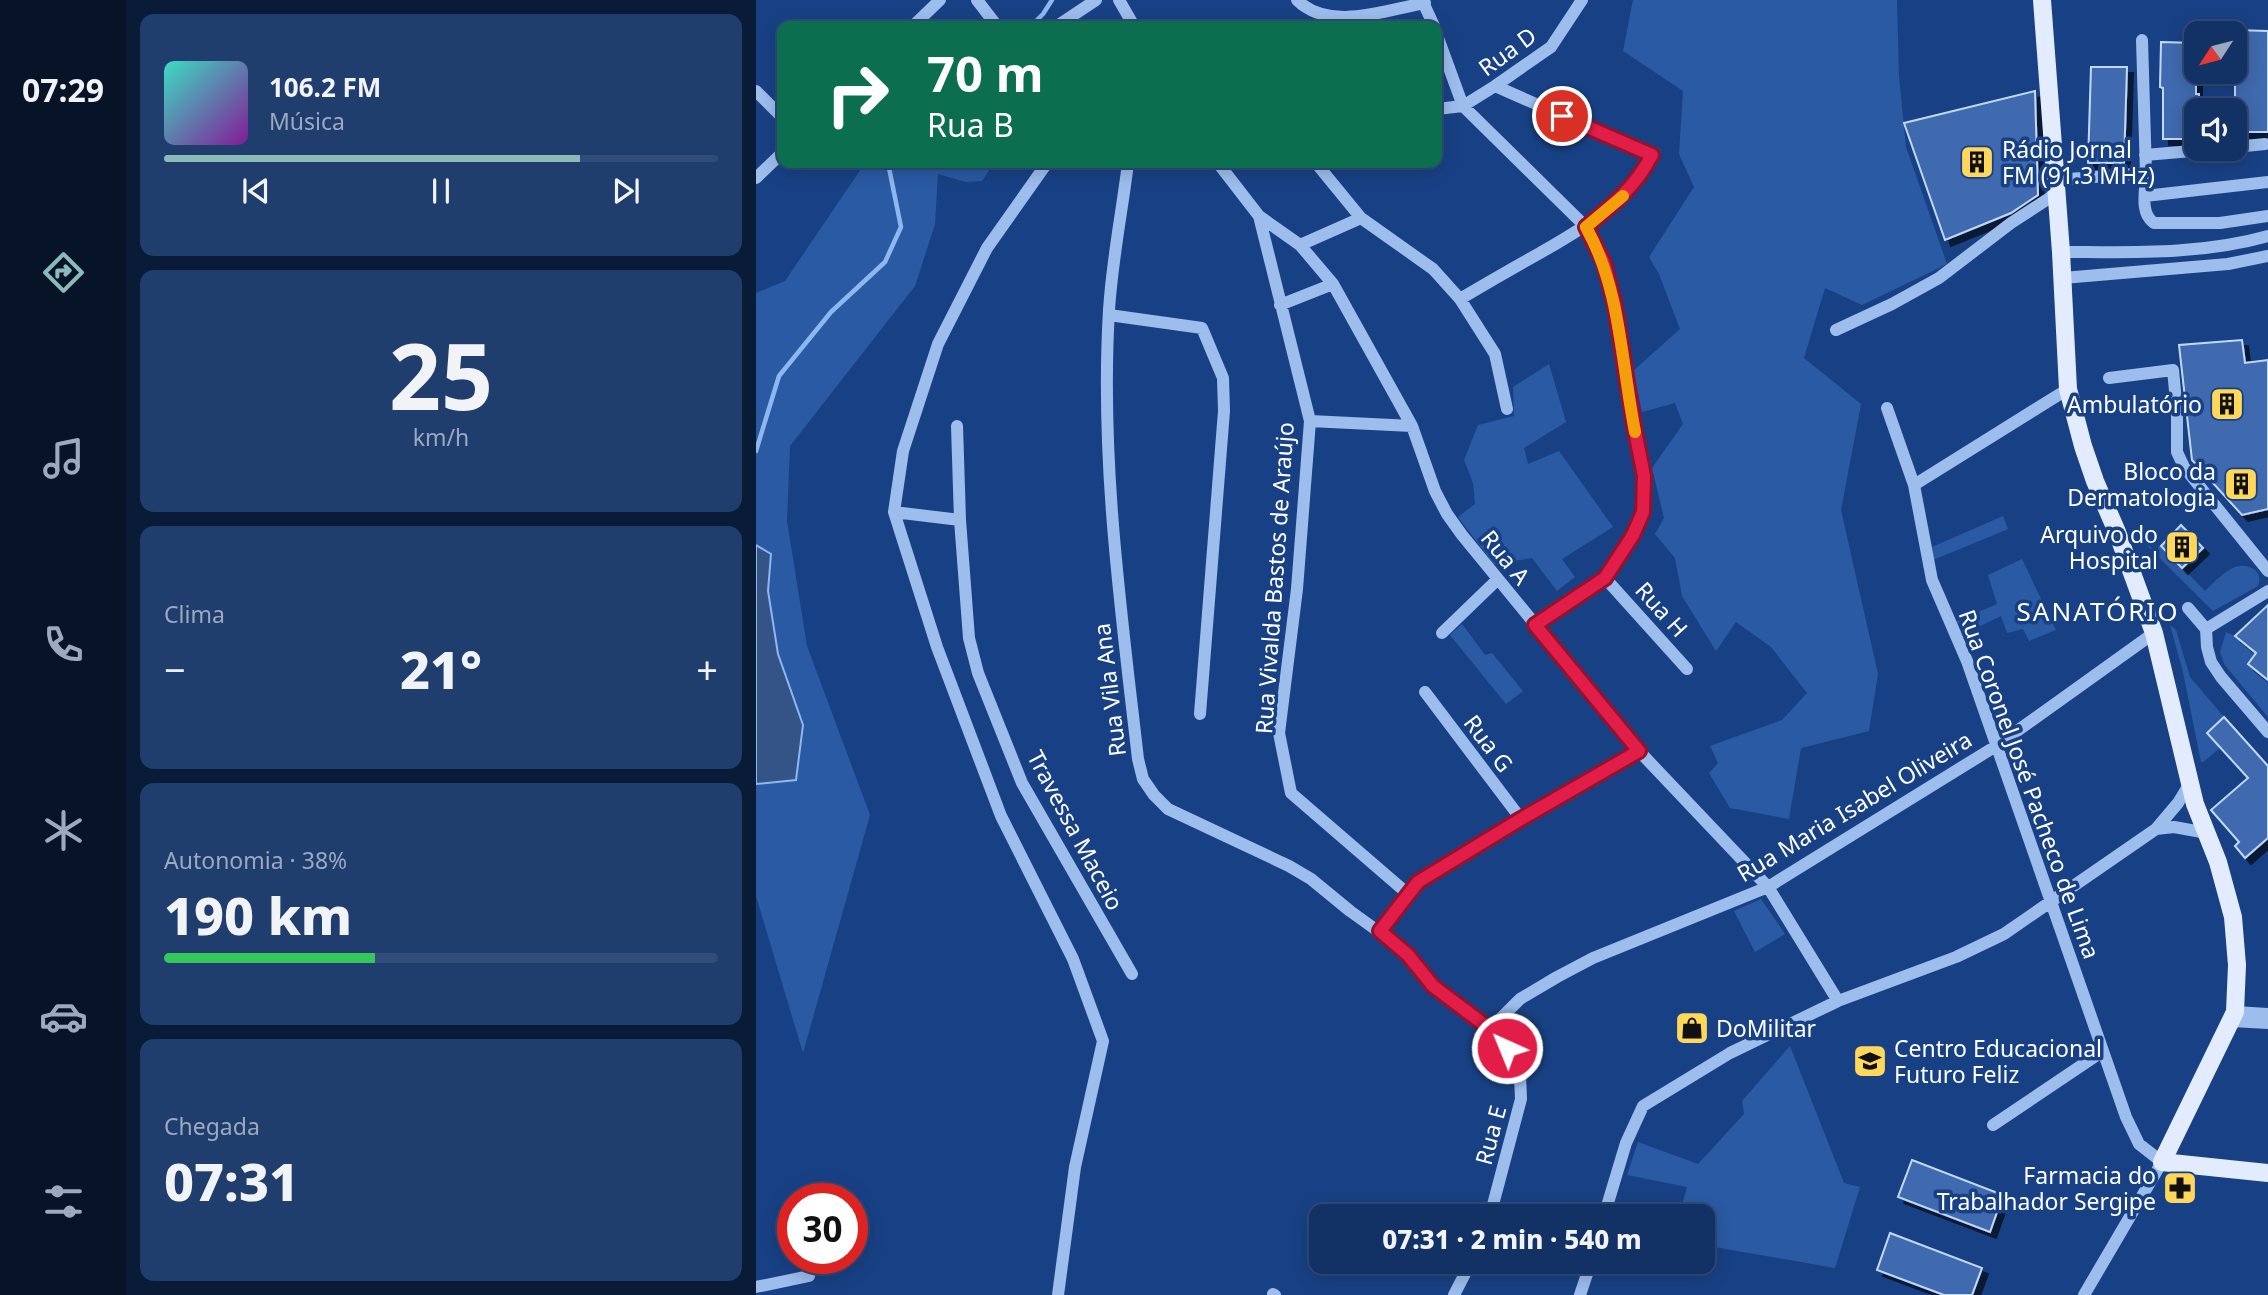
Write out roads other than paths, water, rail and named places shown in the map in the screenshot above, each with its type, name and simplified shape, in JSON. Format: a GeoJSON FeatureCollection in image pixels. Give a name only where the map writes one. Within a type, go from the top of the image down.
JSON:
{"type":"FeatureCollection","features":[{"type":"Feature","properties":{"kind":"main road"},"geometry":{"type":"LineString","coordinates":[[2042,0],[2063,278],[2068,389],[2095,481],[2154,633],[2195,804],[2218,862],[2233,918],[2237,965],[2234,1016],[2162,1162],[2268,1173]]}},
{"type":"Feature","properties":{"kind":"street"},"geometry":{"type":"LineString","coordinates":[[918,21],[940,0]]}},
{"type":"Feature","properties":{"kind":"street"},"geometry":{"type":"LineString","coordinates":[[977,0],[993,21]]}},
{"type":"Feature","properties":{"kind":"street"},"geometry":{"type":"LineString","coordinates":[[1064,21],[1096,0]]}},
{"type":"Feature","properties":{"kind":"street"},"geometry":{"type":"LineString","coordinates":[[1119,0],[1131,21]]}},
{"type":"Feature","properties":{"kind":"street"},"geometry":{"type":"LineString","coordinates":[[1297,0],[1307,10],[1339,16],[1359,15],[1423,2],[1432,21]]}},
{"type":"Feature","properties":{"kind":"street","name":"Rua D"},"geometry":{"type":"LineString","coordinates":[[1442,108],[1463,106],[1551,47],[1582,0]]}},
{"type":"Feature","properties":{"kind":"street"},"geometry":{"type":"LineString","coordinates":[[2142,40],[2145,212],[2150,220],[2157,223],[2220,223],[2268,216]]}},
{"type":"Feature","properties":{"kind":"street"},"geometry":{"type":"LineString","coordinates":[[1442,49],[1463,106],[1586,227],[1604,263],[1615,306],[1644,476],[1643,512],[1638,526],[1605,578],[1535,625]]}},
{"type":"Feature","properties":{"kind":"street"},"geometry":{"type":"LineString","coordinates":[[1460,299],[1586,227],[1625,194],[1643,172],[1652,155],[1495,86]]}},
{"type":"Feature","properties":{"kind":"street"},"geometry":{"type":"LineString","coordinates":[[756,91],[777,112]]}},
{"type":"Feature","properties":{"kind":"street"},"geometry":{"type":"LineString","coordinates":[[2247,146],[2265,144]]}},
{"type":"Feature","properties":{"kind":"street"},"geometry":{"type":"LineString","coordinates":[[2145,155],[2184,152]]}},
{"type":"Feature","properties":{"kind":"street"},"geometry":{"type":"LineString","coordinates":[[756,178],[777,158]]}},
{"type":"Feature","properties":{"kind":"street"},"geometry":{"type":"LineString","coordinates":[[1043,168],[987,248],[938,345],[903,451],[894,512],[937,647],[1002,816],[1073,959],[1103,1041],[1075,1167],[1058,1295]]}},
{"type":"Feature","properties":{"kind":"street","name":"Rua Vila Ana"},"geometry":{"type":"LineString","coordinates":[[1127,168],[1109,315],[1107,379],[1113,544],[1138,759],[1143,779],[1154,795],[1174,813],[1289,866],[1311,880],[1380,931],[1408,955],[1433,986],[1490,1029]]}},
{"type":"Feature","properties":{"kind":"street"},"geometry":{"type":"LineString","coordinates":[[1222,168],[1259,216]]}},
{"type":"Feature","properties":{"kind":"street"},"geometry":{"type":"LineString","coordinates":[[1320,168],[1361,218],[1433,269],[1460,299],[1495,354],[1507,409]]}},
{"type":"Feature","properties":{"kind":"street"},"geometry":{"type":"LineString","coordinates":[[1836,330],[1939,278],[2056,186],[2146,173]]}},
{"type":"Feature","properties":{"kind":"street"},"geometry":{"type":"LineString","coordinates":[[2146,196],[2268,182]]}},
{"type":"Feature","properties":{"kind":"street","name":"Rua A"},"geometry":{"type":"LineString","coordinates":[[1259,216],[1300,245],[1333,284],[1412,426],[1435,491],[1447,514],[1639,751],[1768,887],[1838,1001]]}},
{"type":"Feature","properties":{"kind":"street","name":"Rua Vivalda Bastos de Araújo"},"geometry":{"type":"LineString","coordinates":[[1259,216],[1310,421],[1299,576],[1279,733],[1291,793],[1408,894]]}},
{"type":"Feature","properties":{"kind":"street"},"geometry":{"type":"LineString","coordinates":[[1300,245],[1361,218]]}},
{"type":"Feature","properties":{"kind":"street"},"geometry":{"type":"LineString","coordinates":[[2061,252],[2195,249],[2268,236]]}},
{"type":"Feature","properties":{"kind":"street"},"geometry":{"type":"LineString","coordinates":[[2063,278],[2228,264],[2268,256]]}},
{"type":"Feature","properties":{"kind":"street"},"geometry":{"type":"LineString","coordinates":[[1280,304],[1333,284]]}},
{"type":"Feature","properties":{"kind":"street"},"geometry":{"type":"LineString","coordinates":[[1109,315],[1202,328],[1223,378],[1224,411],[1200,714]]}},
{"type":"Feature","properties":{"kind":"street"},"geometry":{"type":"LineString","coordinates":[[2109,378],[2173,370],[2177,452],[2183,467],[2268,571]]}},
{"type":"Feature","properties":{"kind":"street"},"geometry":{"type":"LineString","coordinates":[[1914,485],[2068,389]]}},
{"type":"Feature","properties":{"kind":"street","name":"Rua Coronel José Pacheco de Lima"},"geometry":{"type":"LineString","coordinates":[[1887,408],[1914,485],[1932,580],[1967,661],[2134,1137],[2144,1149],[2162,1162]]}},
{"type":"Feature","properties":{"kind":"street"},"geometry":{"type":"LineString","coordinates":[[1310,421],[1412,426]]}},
{"type":"Feature","properties":{"kind":"street","name":"Travessa Maceio"},"geometry":{"type":"LineString","coordinates":[[957,426],[960,520],[969,638],[978,673],[1022,783],[1132,974]]}},
{"type":"Feature","properties":{"kind":"street"},"geometry":{"type":"LineString","coordinates":[[894,512],[960,520]]}},
{"type":"Feature","properties":{"kind":"street","name":"Rua H"},"geometry":{"type":"LineString","coordinates":[[1605,578],[1687,669]]}},
{"type":"Feature","properties":{"kind":"street"},"geometry":{"type":"LineString","coordinates":[[1442,633],[1498,579]]}},
{"type":"Feature","properties":{"kind":"street"},"geometry":{"type":"LineString","coordinates":[[2206,629],[2268,591]]}},
{"type":"Feature","properties":{"kind":"street"},"geometry":{"type":"LineString","coordinates":[[2188,608],[2206,629],[2211,663],[2268,732]]}},
{"type":"Feature","properties":{"kind":"street","name":"Rua Maria Isabel Oliveira"},"geometry":{"type":"LineString","coordinates":[[1490,1029],[1520,999],[1557,976],[1593,958],[1768,887],[1996,746],[2154,633]]}},
{"type":"Feature","properties":{"kind":"street","name":"Rua G"},"geometry":{"type":"LineString","coordinates":[[1424,692],[1521,819]]}},
{"type":"Feature","properties":{"kind":"street"},"geometry":{"type":"LineString","coordinates":[[1380,931],[1418,882],[1639,751]]}},
{"type":"Feature","properties":{"kind":"street"},"geometry":{"type":"LineString","coordinates":[[1608,1204],[1626,1143],[1643,1106],[1730,1053],[1838,1001],[1982,946],[2052,902],[2156,830],[2190,783]]}},
{"type":"Feature","properties":{"kind":"street"},"geometry":{"type":"LineString","coordinates":[[2156,830],[2174,828],[2207,833]]}},
{"type":"Feature","properties":{"kind":"street"},"geometry":{"type":"LineString","coordinates":[[2234,1016],[2268,1014]]}},
{"type":"Feature","properties":{"kind":"street"},"geometry":{"type":"LineString","coordinates":[[2234,1016],[2268,1023]]}},
{"type":"Feature","properties":{"kind":"street","name":"Rua E"},"geometry":{"type":"LineString","coordinates":[[1490,1029],[1507,1048],[1514,1061],[1520,1076],[1521,1098],[1493,1204]]}},
{"type":"Feature","properties":{"kind":"street"},"geometry":{"type":"LineString","coordinates":[[1993,1125],[2103,1051]]}},
{"type":"Feature","properties":{"kind":"street"},"geometry":{"type":"LineString","coordinates":[[2087,1293],[2162,1162]]}},
{"type":"Feature","properties":{"kind":"street"},"geometry":{"type":"LineString","coordinates":[[1454,1295],[1465,1274]]}},
{"type":"Feature","properties":{"kind":"street"},"geometry":{"type":"LineString","coordinates":[[1580,1295],[1587,1274]]}},
{"type":"Feature","properties":{"kind":"street"},"geometry":{"type":"LineString","coordinates":[[756,1287],[809,1276]]}},
{"type":"Feature","properties":{"kind":"waterway"},"geometry":{"type":"LineString","coordinates":[[1036,21],[1052,0]]}},
{"type":"Feature","properties":{"kind":"waterway"},"geometry":{"type":"LineString","coordinates":[[756,451],[779,376],[831,312],[885,262],[901,227],[889,168]]}},
{"type":"Feature","properties":{"kind":"place","name":"Rádio Jornal FM (91.3 MHz)"},"geometry":{"type":"Point","coordinates":[1977,162]}},
{"type":"Feature","properties":{"kind":"place","name":"Ambulatório"},"geometry":{"type":"Point","coordinates":[2227,404]}},
{"type":"Feature","properties":{"kind":"place","name":"Bloco da Dermatologia"},"geometry":{"type":"Point","coordinates":[2241,484]}},
{"type":"Feature","properties":{"kind":"place","name":"Arquivo do Hospital"},"geometry":{"type":"Point","coordinates":[2182,547]}},
{"type":"Feature","properties":{"kind":"place","name":"DoMilitar"},"geometry":{"type":"Point","coordinates":[1692,1028]}},
{"type":"Feature","properties":{"kind":"place","name":"Centro Educacional Futuro Feliz"},"geometry":{"type":"Point","coordinates":[1870,1061]}},
{"type":"Feature","properties":{"kind":"place","name":"Farmacia do Trabalhador Sergipe"},"geometry":{"type":"Point","coordinates":[2180,1188]}},
{"type":"Feature","properties":{"kind":"district","name":"SANATÓRIO"},"geometry":{"type":"Point","coordinates":[2098,611]}}]}
